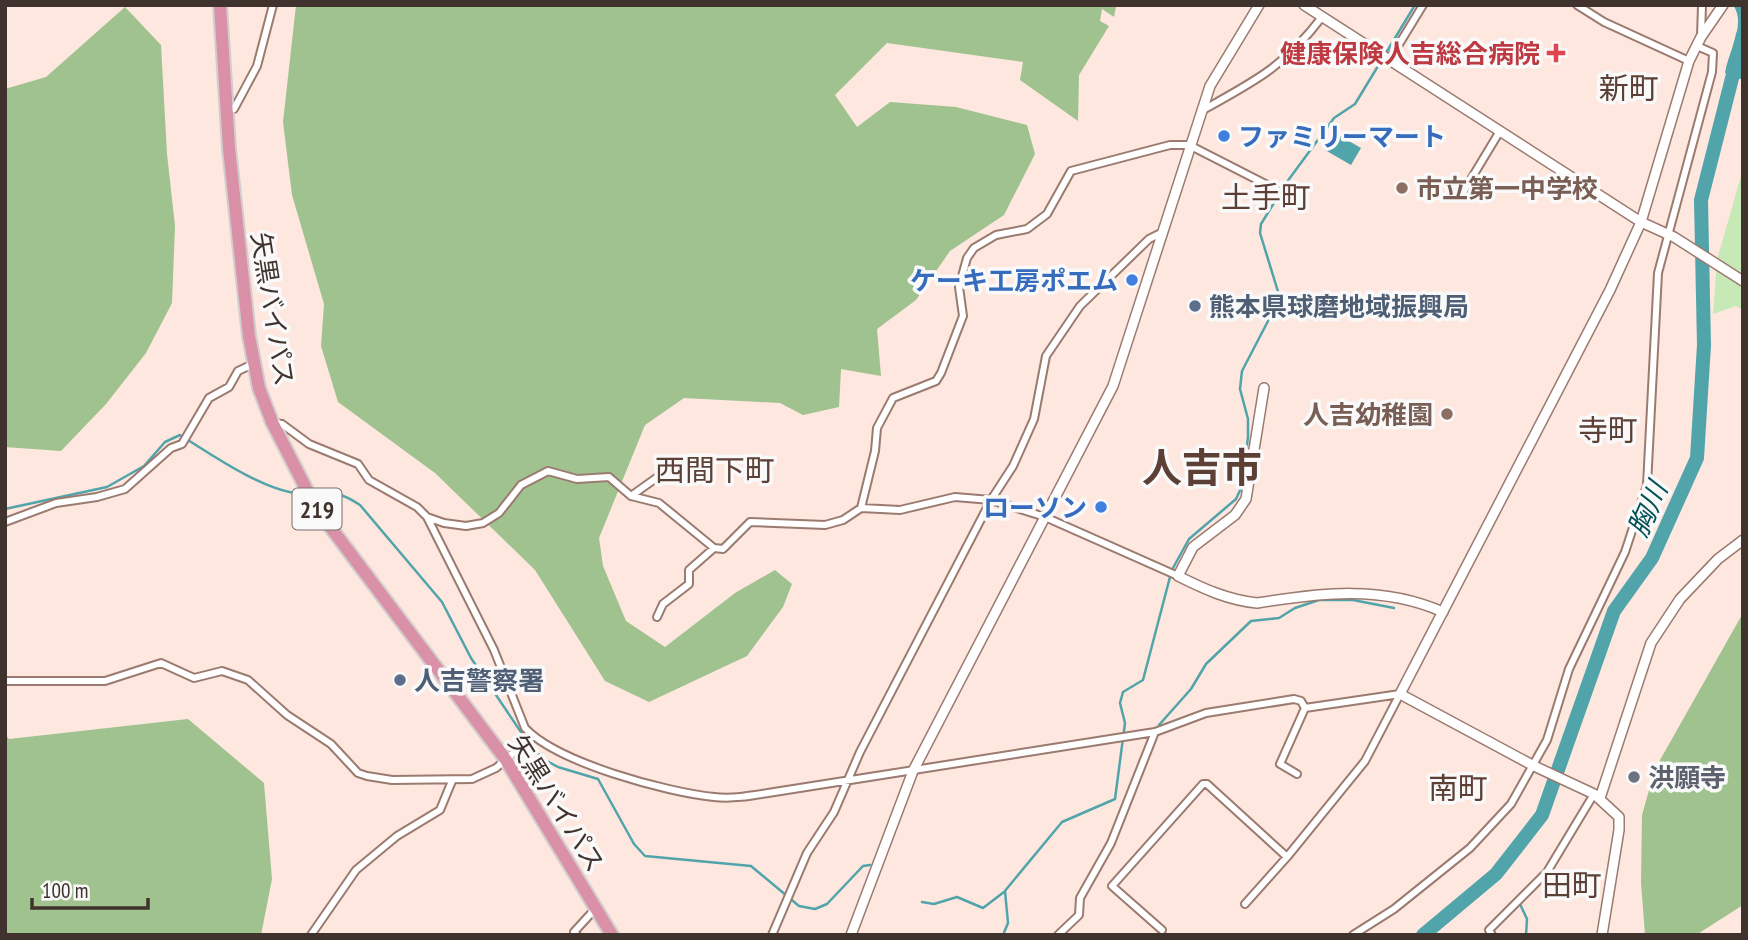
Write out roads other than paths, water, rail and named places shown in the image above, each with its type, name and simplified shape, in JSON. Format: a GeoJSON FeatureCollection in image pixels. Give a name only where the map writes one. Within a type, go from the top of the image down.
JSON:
{"type":"FeatureCollection","features":[{"type":"Feature","properties":{"kind":"highway","name":"矢黒バイパス"},"geometry":{"type":"LineString","coordinates":[[220,5],[231,162],[253,364],[272,422],[316,508],[506,760],[612,935]]}},
{"type":"Feature","properties":{"kind":"street"},"geometry":{"type":"LineString","coordinates":[[234,109],[257,66],[273,5]]}},
{"type":"Feature","properties":{"kind":"street"},"geometry":{"type":"LineString","coordinates":[[851,935],[913,771],[1113,386],[1201,111],[1222,63],[1259,5]]}},
{"type":"Feature","properties":{"kind":"street"},"geometry":{"type":"LineString","coordinates":[[1304,5],[1640,222],[1671,236],[1743,281]]}},
{"type":"Feature","properties":{"kind":"street"},"geometry":{"type":"LineString","coordinates":[[1390,59],[1423,5]]}},
{"type":"Feature","properties":{"kind":"street"},"geometry":{"type":"LineString","coordinates":[[1577,5],[1604,22],[1689,61]]}},
{"type":"Feature","properties":{"kind":"street"},"geometry":{"type":"LineString","coordinates":[[1699,42],[1702,5]]}},
{"type":"Feature","properties":{"kind":"street"},"geometry":{"type":"LineString","coordinates":[[1245,904],[1287,858],[1365,761],[1610,290],[1640,222],[1689,61],[1723,5]]}},
{"type":"Feature","properties":{"kind":"street"},"geometry":{"type":"LineString","coordinates":[[1201,111],[1276,68],[1303,42],[1322,17]]}},
{"type":"Feature","properties":{"kind":"street"},"geometry":{"type":"LineString","coordinates":[[1353,935],[1394,909],[1470,848],[1511,804],[1537,768],[1555,719],[1569,668],[1638,521],[1647,485],[1653,424],[1655,293],[1712,72],[1713,53],[1699,42]]}},
{"type":"Feature","properties":{"kind":"street"},"geometry":{"type":"LineString","coordinates":[[1462,194],[1500,131]]}},
{"type":"Feature","properties":{"kind":"street"},"geometry":{"type":"LineString","coordinates":[[861,508],[875,451],[877,428],[892,398],[936,381],[942,373],[963,316],[959,287],[967,258],[974,248],[996,235],[1027,229],[1047,214],[1072,171],[1170,145],[1189,145],[1291,197]]}},
{"type":"Feature","properties":{"kind":"street"},"geometry":{"type":"LineString","coordinates":[[772,935],[807,853],[834,812],[850,781],[860,752],[991,500],[1013,466],[1034,419],[1046,356],[1080,306],[1149,239],[1161,233]]}},
{"type":"Feature","properties":{"kind":"street"},"geometry":{"type":"LineString","coordinates":[[5,522],[55,503],[97,497],[125,489],[170,448],[182,444],[209,398],[229,387],[238,371],[253,364]]}},
{"type":"Feature","properties":{"kind":"street"},"geometry":{"type":"LineString","coordinates":[[1178,576],[1193,547],[1235,515],[1246,499],[1264,388]]}},
{"type":"Feature","properties":{"kind":"street"},"geometry":{"type":"LineString","coordinates":[[272,422],[282,424],[309,444],[358,464],[369,480],[417,506],[427,517],[494,650],[514,705],[533,736],[596,767],[656,786],[717,797],[739,797],[1155,732],[1206,713],[1294,699],[1301,701],[1305,708]]}},
{"type":"Feature","properties":{"kind":"street"},"geometry":{"type":"LineString","coordinates":[[427,517],[466,526],[483,523],[499,513],[521,485],[548,471],[564,472],[577,479],[609,477],[631,496],[659,503],[714,548],[723,549],[750,522],[825,525],[843,520],[861,508],[900,510],[955,497],[991,500],[1045,517],[1205,589],[1243,601],[1257,603],[1350,592],[1416,600],[1443,612]]}},
{"type":"Feature","properties":{"kind":"street"},"geometry":{"type":"LineString","coordinates":[[631,496],[659,476]]}},
{"type":"Feature","properties":{"kind":"street"},"geometry":{"type":"LineString","coordinates":[[1492,935],[1489,930],[1547,872],[1597,796],[1651,643],[1680,599],[1718,559],[1743,540]]}},
{"type":"Feature","properties":{"kind":"street"},"geometry":{"type":"LineString","coordinates":[[657,617],[663,604],[689,584],[689,570],[714,548]]}},
{"type":"Feature","properties":{"kind":"street"},"geometry":{"type":"LineString","coordinates":[[5,681],[105,681],[161,663],[194,678],[222,671],[235,674],[248,680],[287,715],[318,734],[358,773],[392,780],[452,781],[486,773],[506,760],[533,736]]}},
{"type":"Feature","properties":{"kind":"street"},"geometry":{"type":"LineString","coordinates":[[1305,708],[1400,694],[1537,768],[1597,796],[1619,817],[1602,935]]}},
{"type":"Feature","properties":{"kind":"street"},"geometry":{"type":"LineString","coordinates":[[1297,774],[1280,764],[1305,708]]}},
{"type":"Feature","properties":{"kind":"street"},"geometry":{"type":"LineString","coordinates":[[1058,935],[1079,915],[1080,898],[1111,843],[1155,732]]}},
{"type":"Feature","properties":{"kind":"street"},"geometry":{"type":"LineString","coordinates":[[311,935],[356,870],[397,836],[440,810],[452,781]]}},
{"type":"Feature","properties":{"kind":"street"},"geometry":{"type":"LineString","coordinates":[[1162,930],[1112,886],[1203,784],[1207,784],[1287,858]]}},
{"type":"Feature","properties":{"kind":"street"},"geometry":{"type":"LineString","coordinates":[[577,935],[574,932],[596,908]]}},
{"type":"Feature","properties":{"kind":"water"},"geometry":{"type":"Polygon","coordinates":[[[1733,5],[1743,5],[1743,80],[1725,73],[1738,21],[1733,5]]]}},
{"type":"Feature","properties":{"kind":"water"},"geometry":{"type":"Polygon","coordinates":[[[1335,133],[1361,148],[1351,165],[1325,150],[1335,133]]]}},
{"type":"Feature","properties":{"kind":"waterway"},"geometry":{"type":"LineString","coordinates":[[1281,190],[1334,118],[1355,104],[1415,5]]}},
{"type":"Feature","properties":{"kind":"waterway","name":"胸川"},"geometry":{"type":"LineString","coordinates":[[1423,935],[1496,874],[1542,815],[1614,611],[1652,558],[1697,458],[1704,345],[1701,200],[1743,35]]}},
{"type":"Feature","properties":{"kind":"waterway"},"geometry":{"type":"LineString","coordinates":[[1173,568],[1189,539],[1236,499],[1242,486],[1248,437],[1248,419],[1240,389],[1242,371],[1280,298],[1260,233],[1261,224],[1280,193]]}},
{"type":"Feature","properties":{"kind":"waterway"},"geometry":{"type":"LineString","coordinates":[[5,509],[107,487],[144,466],[165,442],[180,435],[256,480],[287,492],[302,494]]}},
{"type":"Feature","properties":{"kind":"waterway"},"geometry":{"type":"LineString","coordinates":[[312,494],[338,494],[360,505],[442,602],[471,658],[531,747],[545,760],[558,767],[598,779],[634,844],[645,856],[751,866],[799,906],[815,909],[827,904],[863,866],[870,865]]}},
{"type":"Feature","properties":{"kind":"waterway"},"geometry":{"type":"LineString","coordinates":[[922,902],[934,904],[957,897],[983,908],[1004,892],[1062,822],[1115,799],[1125,723],[1120,703],[1123,692],[1143,680],[1170,577]]}},
{"type":"Feature","properties":{"kind":"waterway"},"geometry":{"type":"LineString","coordinates":[[1159,725],[1191,689],[1206,664],[1251,621],[1279,618],[1295,608],[1319,600],[1353,600],[1394,608]]}},
{"type":"Feature","properties":{"kind":"waterway"},"geometry":{"type":"LineString","coordinates":[[1003,935],[1008,923],[1005,891]]}},
{"type":"Feature","properties":{"kind":"waterway"},"geometry":{"type":"LineString","coordinates":[[1520,904],[1527,919],[1526,935]]}},
{"type":"Feature","properties":{"kind":"place","name":"健康保険人吉総合病院"},"geometry":{"type":"Point","coordinates":[1556,53]}},
{"type":"Feature","properties":{"kind":"place","name":"ファミリーマート"},"geometry":{"type":"Point","coordinates":[1224,136]}},
{"type":"Feature","properties":{"kind":"place","name":"市立第一中学校"},"geometry":{"type":"Point","coordinates":[1402,188]}},
{"type":"Feature","properties":{"kind":"place","name":"ケーキ工房ポエム"},"geometry":{"type":"Point","coordinates":[1132,280]}},
{"type":"Feature","properties":{"kind":"place","name":"熊本県球磨地域振興局"},"geometry":{"type":"Point","coordinates":[1195,306]}},
{"type":"Feature","properties":{"kind":"place","name":"人吉幼稚園"},"geometry":{"type":"Point","coordinates":[1447,414]}},
{"type":"Feature","properties":{"kind":"place","name":"ローソン"},"geometry":{"type":"Point","coordinates":[1101,507]}},
{"type":"Feature","properties":{"kind":"place","name":"人吉警察署"},"geometry":{"type":"Point","coordinates":[400,680]}},
{"type":"Feature","properties":{"kind":"place","name":"洪願寺"},"geometry":{"type":"Point","coordinates":[1634,777]}},
{"type":"Feature","properties":{"kind":"district","name":"新町"},"geometry":{"type":"Point","coordinates":[1629,87]}},
{"type":"Feature","properties":{"kind":"district","name":"土手町"},"geometry":{"type":"Point","coordinates":[1266,196]}},
{"type":"Feature","properties":{"kind":"district","name":"寺町"},"geometry":{"type":"Point","coordinates":[1608,429]}},
{"type":"Feature","properties":{"kind":"district","name":"人吉市"},"geometry":{"type":"Point","coordinates":[1202,467]}},
{"type":"Feature","properties":{"kind":"district","name":"西間下町"},"geometry":{"type":"Point","coordinates":[715,469]}},
{"type":"Feature","properties":{"kind":"district","name":"南町"},"geometry":{"type":"Point","coordinates":[1458,787]}},
{"type":"Feature","properties":{"kind":"district","name":"田町"},"geometry":{"type":"Point","coordinates":[1572,884]}}]}
